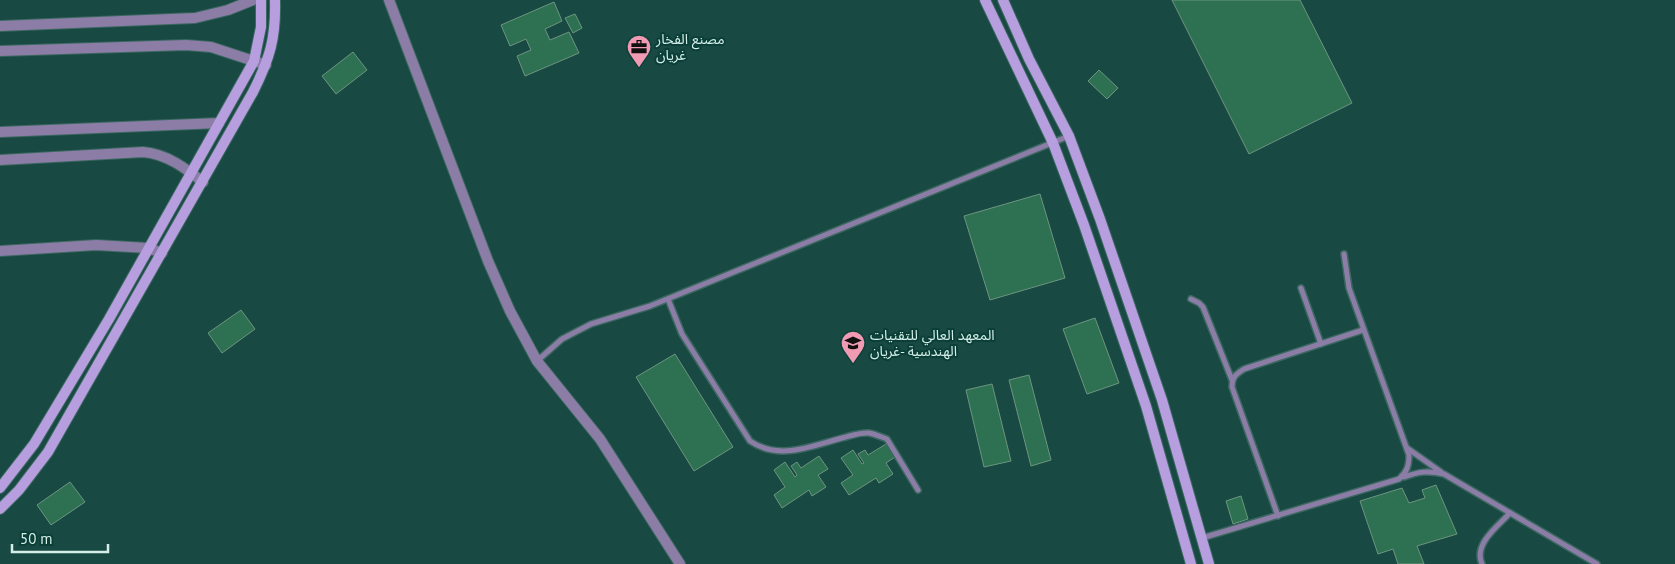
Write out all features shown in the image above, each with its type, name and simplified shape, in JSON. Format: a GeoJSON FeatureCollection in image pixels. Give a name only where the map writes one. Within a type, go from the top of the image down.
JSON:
{"type":"FeatureCollection","features":[{"type":"Feature","properties":{"kind":"main road"},"geometry":{"type":"LineString","coordinates":[[1,486],[34,444],[109,319],[254,61],[261,27],[261,0]]}},
{"type":"Feature","properties":{"kind":"main road"},"geometry":{"type":"LineString","coordinates":[[0,509],[19,490],[48,452],[254,92],[272,46],[275,27],[275,0]]}},
{"type":"Feature","properties":{"kind":"main road"},"geometry":{"type":"LineString","coordinates":[[985,0],[1053,143],[1084,224],[1146,406],[1191,564]]}},
{"type":"Feature","properties":{"kind":"main road"},"geometry":{"type":"LineString","coordinates":[[1003,0],[1029,60],[1069,136],[1100,219],[1162,400],[1209,564]]}},
{"type":"Feature","properties":{"kind":"main road"},"geometry":{"type":"LineString","coordinates":[[1016,65],[1029,60]]}},
{"type":"Feature","properties":{"kind":"main road"},"geometry":{"type":"LineString","coordinates":[[1177,513],[1193,509]]}},
{"type":"Feature","properties":{"kind":"street"},"geometry":{"type":"LineString","coordinates":[[0,26],[195,18],[228,10],[253,0]]}},
{"type":"Feature","properties":{"kind":"street"},"geometry":{"type":"LineString","coordinates":[[390,0],[488,261],[510,311],[537,361],[600,439],[680,564]]}},
{"type":"Feature","properties":{"kind":"street"},"geometry":{"type":"LineString","coordinates":[[0,51],[186,45],[211,47],[266,65]]}},
{"type":"Feature","properties":{"kind":"street"},"geometry":{"type":"LineString","coordinates":[[0,132],[220,123]]}},
{"type":"Feature","properties":{"kind":"street"},"geometry":{"type":"LineString","coordinates":[[0,160],[143,152],[157,153],[191,172],[203,182]]}},
{"type":"Feature","properties":{"kind":"street"},"geometry":{"type":"LineString","coordinates":[[0,251],[96,245],[148,248],[162,253]]}},
{"type":"Feature","properties":{"kind":"lane"},"geometry":{"type":"LineString","coordinates":[[537,361],[562,339],[591,324],[668,299],[1069,136]]}},
{"type":"Feature","properties":{"kind":"lane"},"geometry":{"type":"LineString","coordinates":[[1344,254],[1349,288],[1409,455],[1406,473],[1398,479]]}},
{"type":"Feature","properties":{"kind":"lane"},"geometry":{"type":"LineString","coordinates":[[1301,288],[1321,344]]}},
{"type":"Feature","properties":{"kind":"lane"},"geometry":{"type":"LineString","coordinates":[[668,299],[682,334],[750,441],[768,451],[782,452],[799,450],[852,435],[868,433],[887,439],[918,490]]}},
{"type":"Feature","properties":{"kind":"lane"},"geometry":{"type":"LineString","coordinates":[[1190,299],[1203,307],[1232,380],[1232,387],[1278,516]]}},
{"type":"Feature","properties":{"kind":"lane"},"geometry":{"type":"LineString","coordinates":[[1232,380],[1244,369],[1363,330]]}},
{"type":"Feature","properties":{"kind":"lane"},"geometry":{"type":"LineString","coordinates":[[1407,447],[1444,474],[1588,562],[1597,564]]}},
{"type":"Feature","properties":{"kind":"lane"},"geometry":{"type":"LineString","coordinates":[[1202,538],[1421,471],[1444,474]]}},
{"type":"Feature","properties":{"kind":"lane"},"geometry":{"type":"LineString","coordinates":[[1482,564],[1480,551],[1482,544],[1510,513]]}},
{"type":"Feature","properties":{"kind":"building"},"geometry":{"type":"Polygon","coordinates":[[[1172,0],[1300,0],[1352,103],[1249,154],[1172,0]]]}},
{"type":"Feature","properties":{"kind":"building"},"geometry":{"type":"Polygon","coordinates":[[[554,2],[562,21],[545,29],[550,40],[569,32],[579,53],[525,76],[517,56],[531,50],[526,39],[510,46],[501,25],[554,2]]]}},
{"type":"Feature","properties":{"kind":"building"},"geometry":{"type":"Polygon","coordinates":[[[575,14],[582,28],[573,33],[565,18],[575,14]]]}},
{"type":"Feature","properties":{"kind":"building"},"geometry":{"type":"Polygon","coordinates":[[[353,52],[367,70],[336,94],[322,76],[353,52]]]}},
{"type":"Feature","properties":{"kind":"building"},"geometry":{"type":"Polygon","coordinates":[[[1099,70],[1118,88],[1107,99],[1088,81],[1099,70]]]}},
{"type":"Feature","properties":{"kind":"building"},"geometry":{"type":"Polygon","coordinates":[[[1040,194],[1065,278],[990,300],[964,216],[1040,194]]]}},
{"type":"Feature","properties":{"kind":"building"},"geometry":{"type":"Polygon","coordinates":[[[241,310],[255,329],[222,353],[208,333],[241,310]]]}},
{"type":"Feature","properties":{"kind":"building"},"geometry":{"type":"Polygon","coordinates":[[[1095,318],[1119,383],[1087,394],[1063,329],[1095,318]]]}},
{"type":"Feature","properties":{"kind":"building"},"geometry":{"type":"Polygon","coordinates":[[[675,354],[733,447],[694,471],[636,377],[675,354]]]}},
{"type":"Feature","properties":{"kind":"building"},"geometry":{"type":"Polygon","coordinates":[[[1029,375],[1051,460],[1031,466],[1009,380],[1029,375]]]}},
{"type":"Feature","properties":{"kind":"building"},"geometry":{"type":"Polygon","coordinates":[[[992,384],[1011,461],[984,467],[966,390],[992,384]]]}},
{"type":"Feature","properties":{"kind":"building"},"geometry":{"type":"Polygon","coordinates":[[[886,444],[895,457],[886,463],[893,474],[879,483],[876,478],[849,495],[841,483],[853,475],[841,458],[853,450],[862,464],[864,463],[858,454],[865,450],[868,455],[886,444]]]}},
{"type":"Feature","properties":{"kind":"building"},"geometry":{"type":"Polygon","coordinates":[[[819,456],[828,469],[818,475],[826,487],[812,496],[809,490],[782,508],[774,495],[785,487],[774,470],[785,462],[795,477],[797,475],[791,466],[797,462],[801,468],[819,456]]]}},
{"type":"Feature","properties":{"kind":"building"},"geometry":{"type":"Polygon","coordinates":[[[70,482],[85,502],[51,525],[37,505],[70,482]]]}},
{"type":"Feature","properties":{"kind":"building"},"geometry":{"type":"Polygon","coordinates":[[[1436,485],[1457,534],[1417,546],[1424,564],[1398,564],[1393,549],[1378,554],[1360,501],[1402,488],[1409,503],[1425,498],[1422,490],[1436,485]]]}},
{"type":"Feature","properties":{"kind":"building"},"geometry":{"type":"Polygon","coordinates":[[[1241,496],[1248,519],[1233,524],[1226,501],[1241,496]]]}},
{"type":"Feature","properties":{"kind":"place","name":"مصنع الفخار غريان"},"geometry":{"type":"Point","coordinates":[639,68]}},
{"type":"Feature","properties":{"kind":"place","name":"المعهد العالي للتقنيات الهندسية -غريان"},"geometry":{"type":"Point","coordinates":[853,364]}}]}
